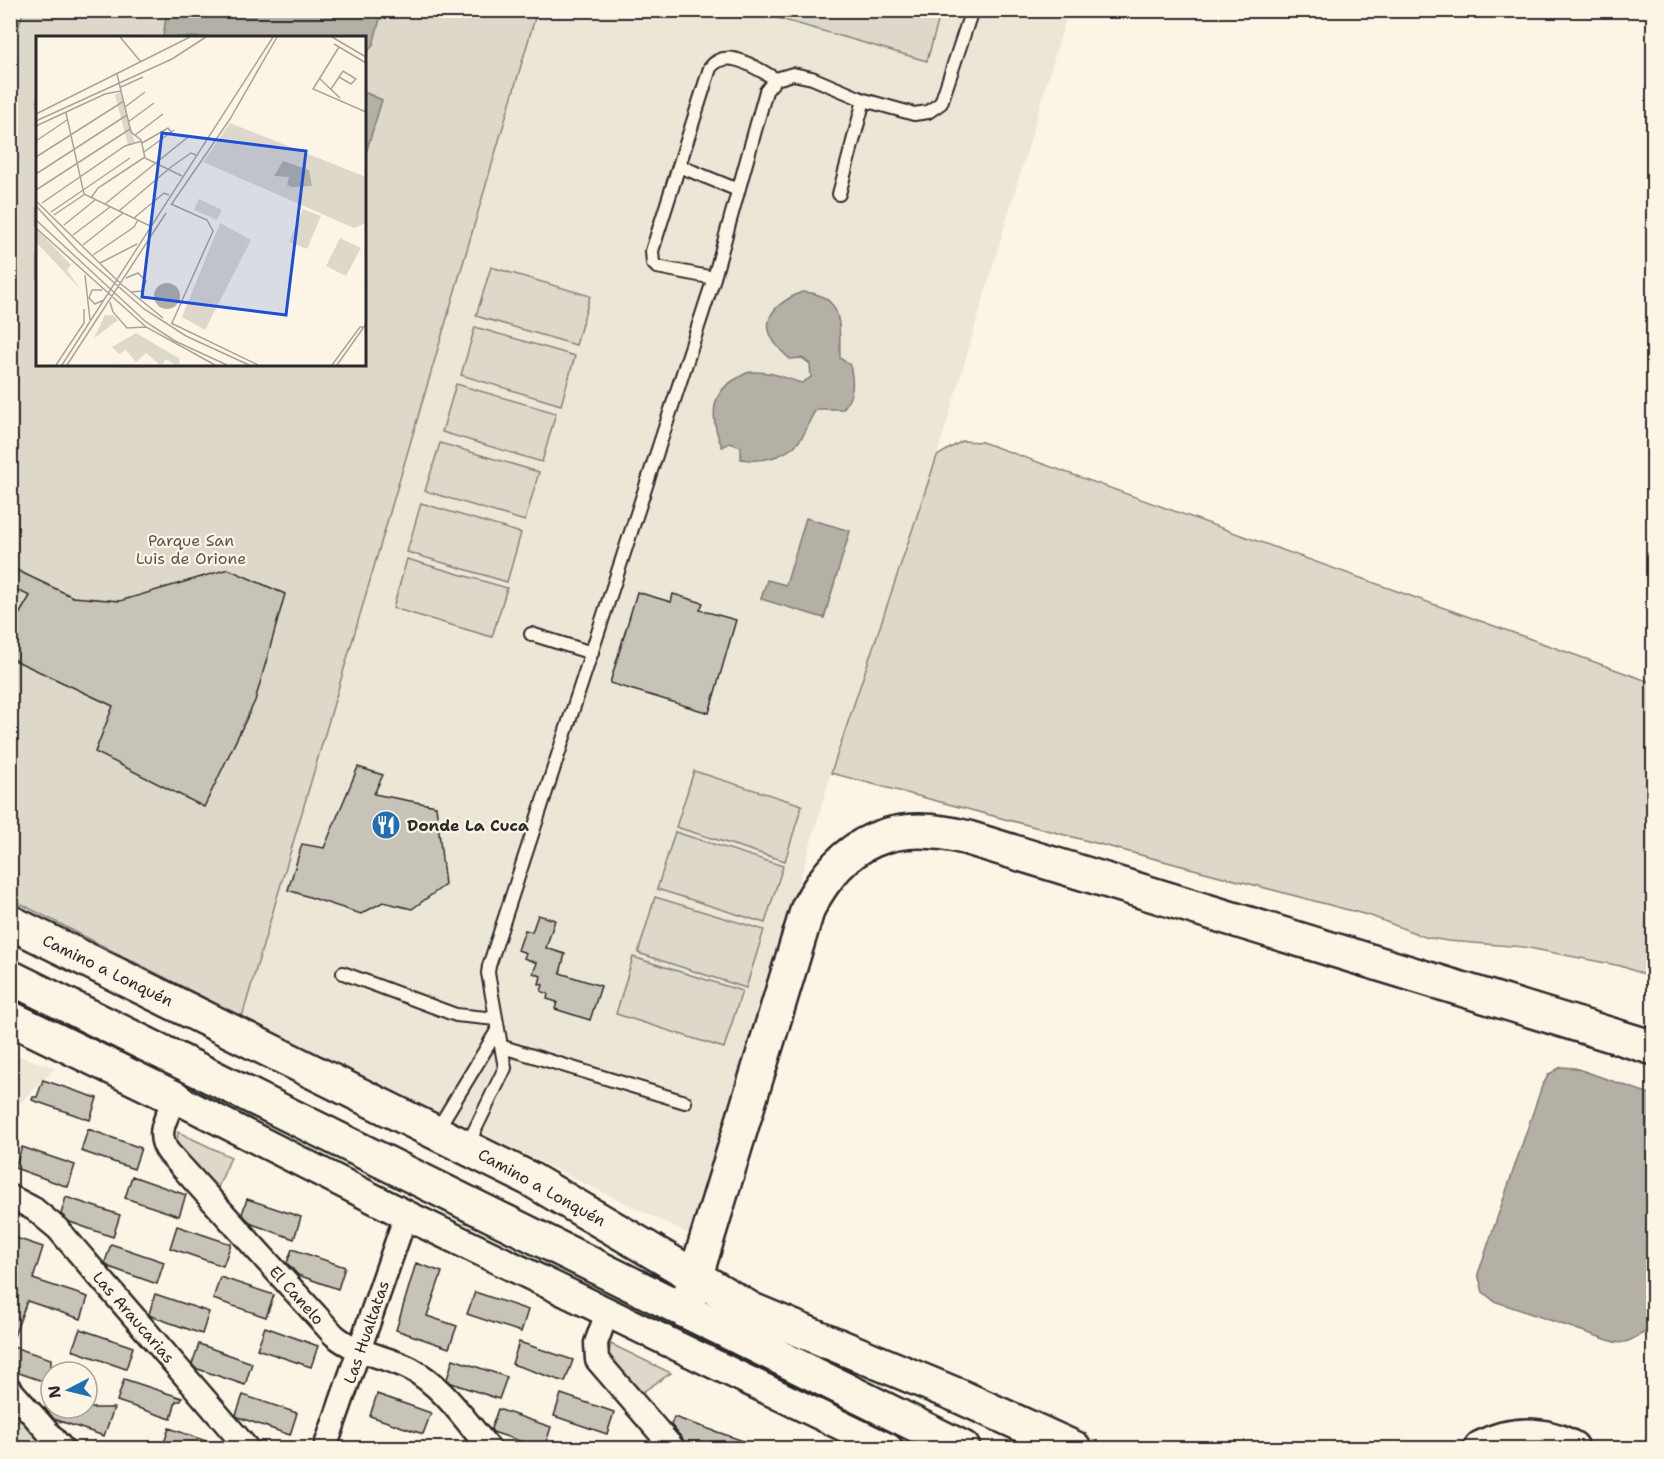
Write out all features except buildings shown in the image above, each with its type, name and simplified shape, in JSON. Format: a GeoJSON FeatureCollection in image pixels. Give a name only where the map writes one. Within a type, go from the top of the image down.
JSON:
{"type":"FeatureCollection","features":[{"type":"Feature","properties":{"kind":"main road"},"geometry":{"type":"LineString","coordinates":[[685,1311],[808,908],[826,876],[843,858],[864,844],[894,834],[931,831],[968,838],[1653,1048]]}},
{"type":"Feature","properties":{"kind":"main road","name":"Camino a Lonquén"},"geometry":{"type":"LineString","coordinates":[[10,922],[467,1146],[591,1213],[696,1279],[752,1310],[960,1396],[1074,1449]]}},
{"type":"Feature","properties":{"kind":"main road"},"geometry":{"type":"LineString","coordinates":[[10,977],[963,1449]]}},
{"type":"Feature","properties":{"kind":"main road"},"geometry":{"type":"LineString","coordinates":[[10,1018],[175,1098]]}},
{"type":"Feature","properties":{"kind":"main road"},"geometry":{"type":"LineString","coordinates":[[1481,1449],[1493,1442],[1522,1436],[1551,1439],[1572,1449]]}},
{"type":"Feature","properties":{"kind":"street"},"geometry":{"type":"LineString","coordinates":[[175,1098],[406,1215],[888,1449]]}},
{"type":"Feature","properties":{"kind":"street","name":"El Canelo"},"geometry":{"type":"LineString","coordinates":[[175,1098],[162,1129],[164,1147],[334,1335],[359,1350],[422,1376],[437,1388],[489,1449]]}},
{"type":"Feature","properties":{"kind":"street","name":"Las Araucarias"},"geometry":{"type":"LineString","coordinates":[[11,1197],[34,1209],[58,1229],[248,1449]]}},
{"type":"Feature","properties":{"kind":"street","name":"Las Hualtatas"},"geometry":{"type":"LineString","coordinates":[[325,1449],[406,1215]]}},
{"type":"Feature","properties":{"kind":"street"},"geometry":{"type":"LineString","coordinates":[[607,1313],[596,1343],[597,1360],[673,1449]]}},
{"type":"Feature","properties":{"kind":"street"},"geometry":{"type":"LineString","coordinates":[[10,1389],[62,1449]]}},
{"type":"Feature","properties":{"kind":"lane"},"geometry":{"type":"LineString","coordinates":[[467,1146],[505,1068],[488,973],[489,966],[714,278],[766,91],[776,79],[793,74],[812,78],[864,100],[914,114],[928,112],[941,103],[972,10]]}},
{"type":"Feature","properties":{"kind":"lane"},"geometry":{"type":"LineString","coordinates":[[714,278],[657,267],[652,257],[679,166],[714,63],[726,58],[737,59],[776,79]]}},
{"type":"Feature","properties":{"kind":"lane"},"geometry":{"type":"LineString","coordinates":[[839,194],[864,100]]}},
{"type":"Feature","properties":{"kind":"lane"},"geometry":{"type":"LineString","coordinates":[[679,166],[738,190]]}},
{"type":"Feature","properties":{"kind":"lane"},"geometry":{"type":"LineString","coordinates":[[531,634],[592,653]]}},
{"type":"Feature","properties":{"kind":"lane"},"geometry":{"type":"LineString","coordinates":[[343,973],[456,1015],[497,1024]]}},
{"type":"Feature","properties":{"kind":"lane"},"geometry":{"type":"LineString","coordinates":[[436,1131],[497,1024]]}},
{"type":"Feature","properties":{"kind":"lane"},"geometry":{"type":"LineString","coordinates":[[503,1047],[685,1102]]}},
{"type":"Feature","properties":{"kind":"shaded area"},"geometry":{"type":"Polygon","coordinates":[[[167,10],[382,11],[373,45],[366,54],[366,36],[163,36],[167,10]]]}},
{"type":"Feature","properties":{"kind":"shaded area"},"geometry":{"type":"Polygon","coordinates":[[[536,11],[1068,11],[937,456],[831,773],[697,1238],[242,1017],[536,11]]]}},
{"type":"Feature","properties":{"kind":"shaded area"},"geometry":{"type":"Polygon","coordinates":[[[366,93],[382,100],[366,153],[366,93]]]}},
{"type":"Feature","properties":{"kind":"shaded area"},"geometry":{"type":"Polygon","coordinates":[[[802,292],[816,294],[826,299],[833,305],[837,314],[840,358],[850,365],[851,371],[852,388],[849,399],[843,409],[817,409],[799,442],[785,453],[768,459],[741,459],[741,447],[730,443],[722,447],[714,418],[716,400],[727,385],[748,373],[771,374],[802,383],[811,377],[810,364],[802,358],[790,359],[772,339],[769,329],[769,321],[779,305],[802,292]]]}},
{"type":"Feature","properties":{"kind":"shaded area"},"geometry":{"type":"Polygon","coordinates":[[[806,518],[850,531],[824,618],[761,599],[767,580],[786,585],[806,518]]]}},
{"type":"Feature","properties":{"kind":"shaded area"},"geometry":{"type":"Polygon","coordinates":[[[11,1053],[55,1068],[11,1112],[11,1053]]]}},
{"type":"Feature","properties":{"kind":"shaded area"},"geometry":{"type":"Polygon","coordinates":[[[1561,1067],[1575,1068],[1653,1095],[1653,1330],[1625,1342],[1614,1342],[1494,1301],[1483,1292],[1478,1274],[1542,1086],[1549,1074],[1561,1067]]]}},
{"type":"Feature","properties":{"kind":"green space"},"geometry":{"type":"Polygon","coordinates":[[[941,10],[927,61],[753,11],[941,10]]]}},
{"type":"Feature","properties":{"kind":"green space","name":"Parque San Luis de Orione"},"geometry":{"type":"Polygon","coordinates":[[[23,11],[537,11],[242,1017],[11,899],[10,57],[23,11]]]}},
{"type":"Feature","properties":{"kind":"green space"},"geometry":{"type":"Polygon","coordinates":[[[491,267],[590,296],[576,345],[476,316],[491,267]]]}},
{"type":"Feature","properties":{"kind":"green space"},"geometry":{"type":"Polygon","coordinates":[[[475,327],[575,356],[561,405],[461,375],[475,327]]]}},
{"type":"Feature","properties":{"kind":"green space"},"geometry":{"type":"Polygon","coordinates":[[[456,384],[556,413],[542,462],[442,432],[456,384]]]}},
{"type":"Feature","properties":{"kind":"green space"},"geometry":{"type":"Polygon","coordinates":[[[962,441],[982,442],[1653,683],[1653,978],[1621,966],[1524,947],[1425,937],[1371,916],[831,773],[937,456],[962,441]]]}},
{"type":"Feature","properties":{"kind":"green space"},"geometry":{"type":"Polygon","coordinates":[[[440,443],[539,472],[525,521],[425,491],[440,443]]]}},
{"type":"Feature","properties":{"kind":"green space"},"geometry":{"type":"Polygon","coordinates":[[[421,503],[521,533],[507,582],[407,552],[421,503]]]}},
{"type":"Feature","properties":{"kind":"green space"},"geometry":{"type":"Polygon","coordinates":[[[407,559],[507,588],[492,637],[393,608],[407,559]]]}},
{"type":"Feature","properties":{"kind":"green space"},"geometry":{"type":"Polygon","coordinates":[[[694,771],[802,805],[785,861],[676,827],[694,771]]]}},
{"type":"Feature","properties":{"kind":"green space"},"geometry":{"type":"Polygon","coordinates":[[[675,832],[783,866],[765,923],[657,889],[675,832]]]}},
{"type":"Feature","properties":{"kind":"green space"},"geometry":{"type":"Polygon","coordinates":[[[655,897],[764,930],[746,988],[638,953],[655,897]]]}},
{"type":"Feature","properties":{"kind":"green space"},"geometry":{"type":"Polygon","coordinates":[[[633,957],[742,991],[724,1048],[616,1014],[633,957]]]}},
{"type":"Feature","properties":{"kind":"green space"},"geometry":{"type":"Polygon","coordinates":[[[178,1132],[231,1157],[215,1194],[176,1149],[178,1132]]]}},
{"type":"Feature","properties":{"kind":"green space"},"geometry":{"type":"Polygon","coordinates":[[[611,1344],[671,1373],[641,1393],[607,1360],[611,1344]]]}},
{"type":"Feature","properties":{"kind":"green space"},"geometry":{"type":"Polygon","coordinates":[[[11,1398],[52,1448],[11,1448],[11,1398]]]}},
{"type":"Feature","properties":{"kind":"place","name":"Donde La Cuca"},"geometry":{"type":"Point","coordinates":[386,825]}}]}
